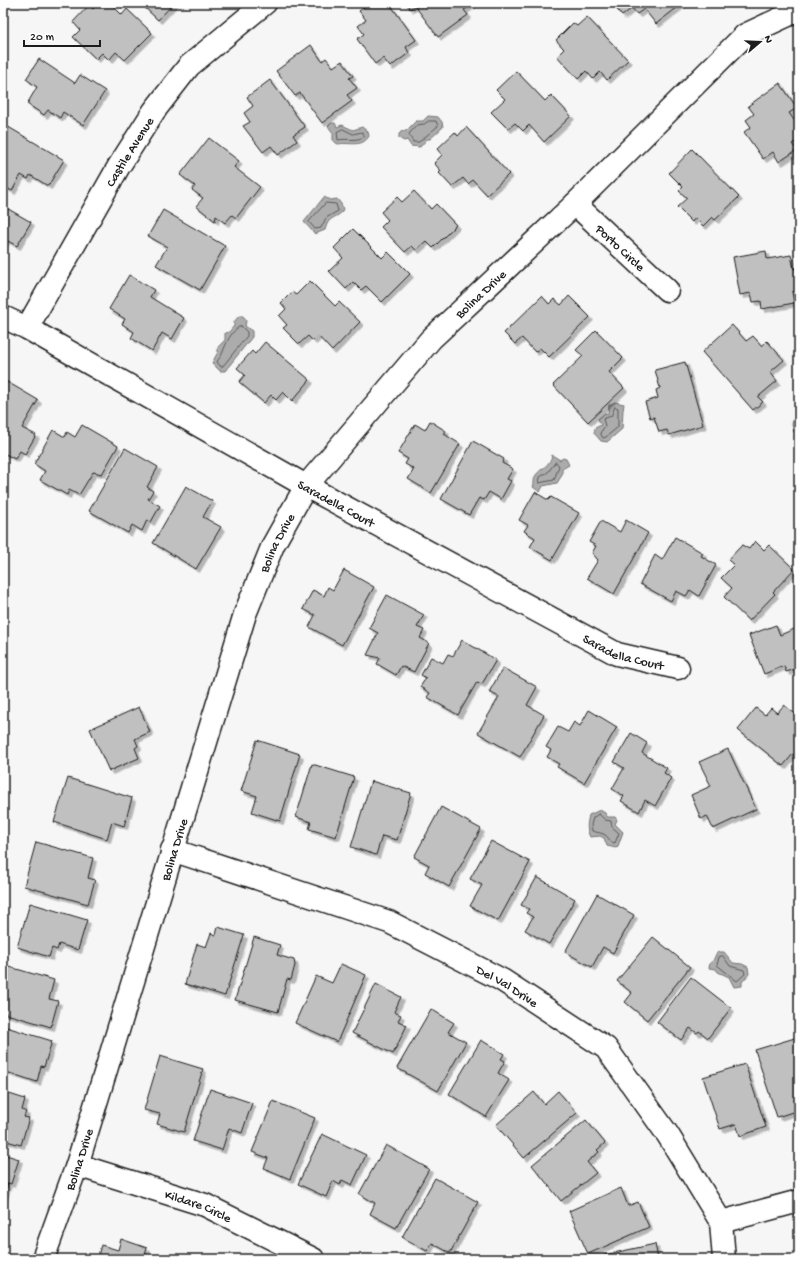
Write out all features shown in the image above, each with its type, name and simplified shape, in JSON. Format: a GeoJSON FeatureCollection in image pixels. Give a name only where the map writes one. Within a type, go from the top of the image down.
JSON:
{"type":"FeatureCollection","features":[{"type":"Feature","properties":{"kind":"street","name":"Castile Avenue"},"geometry":{"type":"LineString","coordinates":[[27,328],[119,166],[154,111],[189,66],[265,3]]}},
{"type":"Feature","properties":{"kind":"street","name":"Bolina Drive"},"geometry":{"type":"LineString","coordinates":[[43,1259],[77,1165],[244,614],[273,545],[306,486],[431,339],[575,204],[745,35],[799,10]]}},
{"type":"Feature","properties":{"kind":"street","name":"Porto Circle"},"geometry":{"type":"LineString","coordinates":[[575,204],[667,290]]}},
{"type":"Feature","properties":{"kind":"street","name":"Saradella Court"},"geometry":{"type":"LineString","coordinates":[[3,317],[27,328],[306,486],[617,654],[678,668]]}},
{"type":"Feature","properties":{"kind":"street","name":"Del Val Drive"},"geometry":{"type":"LineString","coordinates":[[172,850],[389,922],[502,980],[606,1048],[668,1135],[721,1222],[724,1259]]}},
{"type":"Feature","properties":{"kind":"street","name":"Kildare Circle"},"geometry":{"type":"LineString","coordinates":[[77,1165],[205,1205],[313,1259]]}},
{"type":"Feature","properties":{"kind":"street"},"geometry":{"type":"LineString","coordinates":[[721,1222],[799,1201]]}},
{"type":"Feature","properties":{"kind":"water"},"geometry":{"type":"Polygon","coordinates":[[[428,116],[438,117],[442,122],[443,127],[430,139],[427,139],[420,147],[411,146],[407,140],[404,141],[399,138],[399,134],[402,131],[406,131],[416,121],[423,121],[428,116]]]}},
{"type":"Feature","properties":{"kind":"water"},"geometry":{"type":"Polygon","coordinates":[[[331,123],[335,123],[337,127],[342,125],[353,130],[362,127],[368,132],[369,136],[363,142],[355,144],[338,144],[333,141],[333,133],[328,126],[331,123]]]}},
{"type":"Feature","properties":{"kind":"water"},"geometry":{"type":"Polygon","coordinates":[[[324,197],[330,200],[337,199],[343,208],[341,213],[329,221],[325,230],[315,234],[304,222],[324,197]]]}},
{"type":"Feature","properties":{"kind":"water"},"geometry":{"type":"Polygon","coordinates":[[[239,316],[243,316],[246,321],[245,326],[252,331],[252,337],[225,371],[220,371],[212,363],[218,352],[218,347],[225,340],[225,333],[229,332],[234,326],[234,322],[239,316]]]}},
{"type":"Feature","properties":{"kind":"water"},"geometry":{"type":"Polygon","coordinates":[[[615,402],[624,404],[622,429],[607,442],[601,441],[594,433],[595,428],[601,425],[598,419],[605,413],[608,414],[609,405],[615,402]]]}},
{"type":"Feature","properties":{"kind":"water"},"geometry":{"type":"Polygon","coordinates":[[[799,417],[799,435],[794,432],[792,425],[793,418],[799,417]]]}},
{"type":"Feature","properties":{"kind":"water"},"geometry":{"type":"Polygon","coordinates":[[[552,455],[560,460],[563,458],[566,459],[569,465],[562,469],[562,475],[557,483],[543,486],[540,492],[533,487],[535,478],[538,472],[550,462],[552,455]]]}},
{"type":"Feature","properties":{"kind":"water"},"geometry":{"type":"Polygon","coordinates":[[[600,810],[605,813],[607,817],[615,817],[617,820],[615,824],[623,832],[616,848],[607,846],[604,838],[600,836],[590,837],[587,826],[589,815],[600,810]]]}},
{"type":"Feature","properties":{"kind":"water"},"geometry":{"type":"Polygon","coordinates":[[[719,952],[724,952],[733,963],[742,964],[748,967],[749,974],[742,982],[742,986],[734,987],[729,977],[718,972],[716,969],[709,968],[710,963],[719,952]]]}},
{"type":"Feature","properties":{"kind":"building"},"geometry":{"type":"Polygon","coordinates":[[[98,3],[110,3],[122,15],[127,9],[152,33],[125,60],[116,52],[109,60],[102,53],[96,59],[73,37],[80,30],[73,22],[89,5],[93,9],[98,3]]]}},
{"type":"Feature","properties":{"kind":"building"},"geometry":{"type":"Polygon","coordinates":[[[140,3],[174,3],[158,20],[140,3]]]}},
{"type":"Feature","properties":{"kind":"building"},"geometry":{"type":"Polygon","coordinates":[[[370,3],[389,3],[416,40],[406,47],[409,53],[390,67],[383,58],[375,64],[357,39],[364,34],[358,26],[366,20],[359,11],[370,3]]]}},
{"type":"Feature","properties":{"kind":"building"},"geometry":{"type":"Polygon","coordinates":[[[406,3],[474,3],[464,10],[468,15],[438,37],[415,6],[410,9],[406,3]]]}},
{"type":"Feature","properties":{"kind":"building"},"geometry":{"type":"Polygon","coordinates":[[[612,3],[683,3],[656,24],[644,9],[637,14],[632,8],[622,16],[612,3]]]}},
{"type":"Feature","properties":{"kind":"building"},"geometry":{"type":"Polygon","coordinates":[[[587,17],[628,60],[607,80],[600,72],[593,79],[586,71],[578,79],[557,56],[564,49],[556,40],[573,23],[577,26],[587,17]]]}},
{"type":"Feature","properties":{"kind":"building"},"geometry":{"type":"Polygon","coordinates":[[[311,45],[322,61],[326,58],[333,67],[342,61],[353,76],[349,78],[357,88],[347,95],[352,101],[322,123],[300,93],[295,96],[276,71],[311,45]]]}},
{"type":"Feature","properties":{"kind":"building"},"geometry":{"type":"Polygon","coordinates":[[[39,59],[75,83],[80,75],[105,91],[83,125],[63,112],[60,118],[48,110],[44,115],[27,104],[37,87],[26,79],[39,59]]]}},
{"type":"Feature","properties":{"kind":"building"},"geometry":{"type":"Polygon","coordinates":[[[516,71],[545,101],[551,95],[571,116],[544,142],[529,125],[523,131],[515,123],[508,129],[491,112],[505,99],[496,90],[516,71]]]}},
{"type":"Feature","properties":{"kind":"building"},"geometry":{"type":"Polygon","coordinates":[[[270,80],[305,127],[293,135],[297,141],[278,155],[271,146],[263,152],[243,126],[250,122],[244,113],[253,106],[247,97],[270,80]]]}},
{"type":"Feature","properties":{"kind":"building"},"geometry":{"type":"Polygon","coordinates":[[[780,83],[797,108],[789,113],[799,127],[799,140],[792,144],[797,150],[779,162],[773,152],[763,159],[744,132],[751,127],[746,120],[754,114],[748,106],[780,83]]]}},
{"type":"Feature","properties":{"kind":"building"},"geometry":{"type":"Polygon","coordinates":[[[5,125],[64,160],[48,186],[30,175],[28,179],[21,175],[12,191],[3,186],[3,128],[5,125]]]}},
{"type":"Feature","properties":{"kind":"building"},"geometry":{"type":"Polygon","coordinates":[[[466,127],[509,174],[487,195],[473,180],[468,184],[463,178],[452,187],[439,173],[441,171],[434,163],[442,155],[437,149],[455,132],[458,136],[466,127]]]}},
{"type":"Feature","properties":{"kind":"building"},"geometry":{"type":"Polygon","coordinates":[[[209,138],[239,161],[234,167],[260,187],[236,218],[232,215],[225,223],[216,216],[215,221],[196,206],[203,198],[192,190],[195,186],[180,175],[209,138]]]}},
{"type":"Feature","properties":{"kind":"building"},"geometry":{"type":"Polygon","coordinates":[[[692,149],[739,197],[715,220],[712,217],[703,226],[695,218],[692,222],[677,207],[687,198],[679,191],[683,187],[669,173],[692,149]]]}},
{"type":"Feature","properties":{"kind":"building"},"geometry":{"type":"Polygon","coordinates":[[[414,191],[431,209],[436,204],[456,225],[433,248],[426,241],[416,250],[412,246],[405,252],[381,227],[388,220],[381,212],[397,197],[402,202],[414,191]]]}},
{"type":"Feature","properties":{"kind":"building"},"geometry":{"type":"Polygon","coordinates":[[[3,206],[31,222],[17,246],[6,240],[3,245],[3,206]]]}},
{"type":"Feature","properties":{"kind":"building"},"geometry":{"type":"Polygon","coordinates":[[[163,210],[225,246],[200,290],[156,265],[167,247],[148,236],[163,210]]]}},
{"type":"Feature","properties":{"kind":"building"},"geometry":{"type":"Polygon","coordinates":[[[353,229],[382,258],[388,252],[410,274],[382,302],[366,286],[361,290],[353,282],[346,289],[329,271],[343,258],[334,248],[353,229]]]}},
{"type":"Feature","properties":{"kind":"building"},"geometry":{"type":"Polygon","coordinates":[[[766,251],[767,259],[791,255],[794,269],[799,268],[799,291],[792,292],[794,303],[762,309],[761,301],[753,302],[751,293],[740,295],[733,257],[766,251]]]}},
{"type":"Feature","properties":{"kind":"building"},"geometry":{"type":"Polygon","coordinates":[[[129,275],[154,290],[150,297],[184,318],[172,339],[162,333],[152,351],[131,338],[134,332],[122,324],[125,319],[109,309],[129,275]]]}},
{"type":"Feature","properties":{"kind":"building"},"geometry":{"type":"Polygon","coordinates":[[[310,281],[335,306],[339,302],[360,322],[332,351],[318,336],[313,341],[308,336],[299,344],[283,328],[287,325],[279,316],[286,309],[281,303],[292,292],[296,295],[310,281]]]}},
{"type":"Feature","properties":{"kind":"building"},"geometry":{"type":"Polygon","coordinates":[[[542,296],[549,304],[554,299],[561,305],[569,296],[590,317],[549,357],[540,348],[535,352],[522,338],[515,344],[504,333],[542,296]]]}},
{"type":"Feature","properties":{"kind":"building"},"geometry":{"type":"Polygon","coordinates":[[[732,325],[746,341],[753,336],[762,346],[767,341],[784,360],[770,372],[777,381],[758,397],[763,402],[753,410],[702,352],[732,325]]]}},
{"type":"Feature","properties":{"kind":"building"},"geometry":{"type":"Polygon","coordinates":[[[596,330],[623,358],[609,372],[624,388],[588,422],[553,385],[583,356],[576,350],[596,330]]]}},
{"type":"Feature","properties":{"kind":"building"},"geometry":{"type":"Polygon","coordinates":[[[265,342],[310,380],[292,401],[283,392],[276,400],[271,395],[264,403],[239,382],[245,375],[237,368],[252,351],[255,354],[265,342]]]}},
{"type":"Feature","properties":{"kind":"building"},"geometry":{"type":"Polygon","coordinates":[[[685,362],[703,425],[669,435],[667,430],[659,432],[654,417],[650,418],[645,402],[658,398],[656,390],[660,388],[655,370],[685,362]]]}},
{"type":"Feature","properties":{"kind":"building"},"geometry":{"type":"Polygon","coordinates":[[[4,380],[38,400],[22,428],[36,435],[25,454],[20,451],[15,459],[5,454],[3,458],[4,380]]]}},
{"type":"Feature","properties":{"kind":"building"},"geometry":{"type":"Polygon","coordinates":[[[430,421],[446,431],[444,434],[460,444],[431,493],[408,479],[414,469],[405,464],[408,459],[398,453],[415,424],[425,430],[430,421]]]}},
{"type":"Feature","properties":{"kind":"building"},"geometry":{"type":"Polygon","coordinates":[[[82,425],[118,446],[102,474],[93,472],[79,495],[69,490],[67,495],[40,480],[45,471],[34,464],[53,430],[65,437],[67,432],[75,437],[82,425]]]}},
{"type":"Feature","properties":{"kind":"building"},"geometry":{"type":"Polygon","coordinates":[[[473,441],[504,459],[502,463],[513,469],[507,479],[511,481],[501,499],[489,492],[484,500],[479,498],[469,515],[441,499],[473,441]]]}},
{"type":"Feature","properties":{"kind":"building"},"geometry":{"type":"Polygon","coordinates":[[[125,448],[158,467],[147,487],[153,491],[148,499],[160,506],[151,522],[147,520],[142,531],[132,525],[128,533],[89,511],[125,448]]]}},
{"type":"Feature","properties":{"kind":"building"},"geometry":{"type":"Polygon","coordinates":[[[186,486],[212,501],[203,517],[221,527],[196,569],[153,543],[186,486]]]}},
{"type":"Feature","properties":{"kind":"building"},"geometry":{"type":"Polygon","coordinates":[[[535,492],[548,500],[551,497],[579,513],[552,560],[530,547],[535,538],[524,531],[528,525],[519,520],[535,492]]]}},
{"type":"Feature","properties":{"kind":"building"},"geometry":{"type":"Polygon","coordinates":[[[626,520],[648,533],[614,594],[587,578],[598,560],[592,553],[596,546],[589,542],[601,521],[620,532],[626,520]]]}},
{"type":"Feature","properties":{"kind":"building"},"geometry":{"type":"Polygon","coordinates":[[[675,537],[703,553],[701,556],[716,565],[699,596],[690,590],[686,596],[676,591],[671,601],[640,584],[655,555],[662,560],[675,537]]]}},
{"type":"Feature","properties":{"kind":"building"},"geometry":{"type":"Polygon","coordinates":[[[755,541],[764,550],[769,545],[794,569],[773,592],[775,594],[749,621],[724,597],[732,588],[721,578],[734,565],[728,560],[742,545],[749,549],[755,541]]]}},
{"type":"Feature","properties":{"kind":"building"},"geometry":{"type":"Polygon","coordinates":[[[344,570],[374,587],[342,645],[309,627],[315,615],[303,609],[313,590],[324,596],[328,587],[333,590],[344,570]]]}},
{"type":"Feature","properties":{"kind":"building"},"geometry":{"type":"Polygon","coordinates":[[[387,595],[424,615],[417,627],[424,630],[420,638],[429,643],[414,672],[401,666],[396,675],[377,664],[380,658],[367,655],[378,633],[369,628],[387,595]]]}},
{"type":"Feature","properties":{"kind":"building"},"geometry":{"type":"Polygon","coordinates":[[[776,625],[780,635],[799,627],[799,668],[786,672],[784,666],[764,674],[749,635],[776,625]]]}},
{"type":"Feature","properties":{"kind":"building"},"geometry":{"type":"Polygon","coordinates":[[[462,640],[496,660],[482,684],[477,682],[458,715],[427,697],[430,693],[420,687],[426,678],[421,675],[431,657],[443,663],[448,654],[453,656],[462,640]]]}},
{"type":"Feature","properties":{"kind":"building"},"geometry":{"type":"Polygon","coordinates":[[[503,668],[537,687],[527,705],[544,715],[520,757],[478,733],[499,697],[489,692],[503,668]]]}},
{"type":"Feature","properties":{"kind":"building"},"geometry":{"type":"Polygon","coordinates":[[[784,705],[799,717],[799,756],[797,758],[793,754],[783,766],[738,730],[756,708],[765,715],[771,708],[777,713],[784,705]]]}},
{"type":"Feature","properties":{"kind":"building"},"geometry":{"type":"Polygon","coordinates":[[[139,707],[150,732],[135,739],[138,746],[135,748],[139,758],[109,771],[90,729],[139,707]]]}},
{"type":"Feature","properties":{"kind":"building"},"geometry":{"type":"Polygon","coordinates":[[[589,710],[617,727],[584,783],[557,767],[559,764],[547,757],[551,750],[546,747],[558,727],[568,732],[574,722],[580,726],[589,710]]]}},
{"type":"Feature","properties":{"kind":"building"},"geometry":{"type":"Polygon","coordinates":[[[631,733],[647,743],[642,753],[667,768],[664,773],[671,778],[655,806],[645,800],[639,812],[621,801],[624,796],[612,789],[624,768],[614,762],[631,733]]]}},
{"type":"Feature","properties":{"kind":"building"},"geometry":{"type":"Polygon","coordinates":[[[257,740],[300,754],[280,821],[252,812],[257,796],[241,791],[257,740]]]}},
{"type":"Feature","properties":{"kind":"building"},"geometry":{"type":"Polygon","coordinates":[[[728,749],[756,809],[713,829],[707,816],[701,819],[691,795],[711,786],[699,762],[728,749]]]}},
{"type":"Feature","properties":{"kind":"building"},"geometry":{"type":"Polygon","coordinates":[[[312,764],[354,777],[336,837],[309,829],[311,822],[296,817],[312,764]]]}},
{"type":"Feature","properties":{"kind":"building"},"geometry":{"type":"Polygon","coordinates":[[[68,778],[132,798],[124,826],[112,822],[107,839],[54,822],[68,778]]]}},
{"type":"Feature","properties":{"kind":"building"},"geometry":{"type":"Polygon","coordinates":[[[371,781],[411,793],[397,840],[382,836],[376,855],[351,847],[371,781]]]}},
{"type":"Feature","properties":{"kind":"building"},"geometry":{"type":"Polygon","coordinates":[[[441,807],[481,829],[449,887],[425,873],[429,865],[414,857],[441,807]]]}},
{"type":"Feature","properties":{"kind":"building"},"geometry":{"type":"Polygon","coordinates":[[[491,841],[530,862],[498,921],[470,906],[482,885],[470,879],[491,841]]]}},
{"type":"Feature","properties":{"kind":"building"},"geometry":{"type":"Polygon","coordinates":[[[36,842],[93,858],[88,878],[95,880],[88,904],[24,886],[36,842]]]}},
{"type":"Feature","properties":{"kind":"building"},"geometry":{"type":"Polygon","coordinates":[[[537,877],[575,899],[549,944],[525,930],[533,917],[526,913],[529,909],[521,905],[537,877]]]}},
{"type":"Feature","properties":{"kind":"building"},"geometry":{"type":"Polygon","coordinates":[[[597,894],[634,915],[613,953],[603,947],[592,967],[565,952],[597,894]]]}},
{"type":"Feature","properties":{"kind":"building"},"geometry":{"type":"Polygon","coordinates":[[[30,903],[87,920],[78,950],[59,944],[57,950],[52,948],[49,957],[17,947],[30,903]]]}},
{"type":"Feature","properties":{"kind":"building"},"geometry":{"type":"Polygon","coordinates":[[[218,927],[244,935],[225,996],[185,984],[197,944],[206,947],[211,933],[216,935],[218,927]]]}},
{"type":"Feature","properties":{"kind":"building"},"geometry":{"type":"Polygon","coordinates":[[[254,937],[280,945],[277,955],[294,960],[295,965],[291,980],[287,979],[278,1012],[235,1000],[254,937]]]}},
{"type":"Feature","properties":{"kind":"building"},"geometry":{"type":"Polygon","coordinates":[[[653,937],[690,967],[647,1020],[625,1002],[632,993],[617,981],[653,937]]]}},
{"type":"Feature","properties":{"kind":"building"},"geometry":{"type":"Polygon","coordinates":[[[341,964],[366,975],[337,1042],[295,1023],[316,976],[332,983],[341,964]]]}},
{"type":"Feature","properties":{"kind":"building"},"geometry":{"type":"Polygon","coordinates":[[[3,965],[54,980],[49,999],[58,1001],[51,1027],[3,1013],[3,965]]]}},
{"type":"Feature","properties":{"kind":"building"},"geometry":{"type":"Polygon","coordinates":[[[691,977],[731,1008],[708,1038],[699,1031],[697,1033],[690,1028],[681,1040],[657,1022],[691,977]]]}},
{"type":"Feature","properties":{"kind":"building"},"geometry":{"type":"Polygon","coordinates":[[[376,984],[401,997],[394,1012],[401,1015],[398,1021],[407,1025],[393,1054],[352,1033],[376,984]]]}},
{"type":"Feature","properties":{"kind":"building"},"geometry":{"type":"Polygon","coordinates":[[[431,1009],[454,1023],[448,1032],[466,1042],[438,1091],[397,1068],[431,1009]]]}},
{"type":"Feature","properties":{"kind":"building"},"geometry":{"type":"Polygon","coordinates":[[[3,1026],[52,1041],[44,1067],[41,1066],[37,1082],[3,1071],[3,1026]]]}},
{"type":"Feature","properties":{"kind":"building"},"geometry":{"type":"Polygon","coordinates":[[[798,1037],[799,1091],[797,1091],[799,1110],[777,1117],[755,1050],[798,1037]]]}},
{"type":"Feature","properties":{"kind":"building"},"geometry":{"type":"Polygon","coordinates":[[[481,1040],[504,1054],[501,1059],[505,1061],[498,1073],[509,1080],[486,1117],[449,1094],[481,1040]]]}},
{"type":"Feature","properties":{"kind":"building"},"geometry":{"type":"Polygon","coordinates":[[[160,1056],[203,1069],[184,1132],[157,1124],[160,1114],[144,1110],[160,1056]]]}},
{"type":"Feature","properties":{"kind":"building"},"geometry":{"type":"Polygon","coordinates":[[[745,1064],[766,1127],[740,1136],[736,1124],[720,1129],[703,1077],[745,1064]]]}},
{"type":"Feature","properties":{"kind":"building"},"geometry":{"type":"Polygon","coordinates":[[[210,1089],[252,1103],[242,1133],[229,1128],[222,1150],[193,1141],[210,1089]]]}},
{"type":"Feature","properties":{"kind":"building"},"geometry":{"type":"Polygon","coordinates":[[[558,1091],[577,1113],[524,1158],[496,1125],[534,1092],[544,1104],[558,1091]]]}},
{"type":"Feature","properties":{"kind":"building"},"geometry":{"type":"Polygon","coordinates":[[[3,1092],[25,1099],[22,1110],[26,1112],[24,1117],[29,1118],[21,1145],[3,1140],[3,1092]]]}},
{"type":"Feature","properties":{"kind":"building"},"geometry":{"type":"Polygon","coordinates":[[[273,1101],[315,1118],[290,1179],[264,1168],[268,1158],[252,1152],[273,1101]]]}},
{"type":"Feature","properties":{"kind":"building"},"geometry":{"type":"Polygon","coordinates":[[[586,1120],[605,1143],[597,1150],[599,1152],[587,1162],[596,1173],[561,1201],[532,1165],[586,1120]]]}},
{"type":"Feature","properties":{"kind":"building"},"geometry":{"type":"Polygon","coordinates":[[[322,1134],[366,1155],[352,1185],[342,1180],[340,1185],[333,1181],[326,1197],[298,1184],[322,1134]]]}},
{"type":"Feature","properties":{"kind":"building"},"geometry":{"type":"Polygon","coordinates":[[[386,1145],[429,1169],[396,1228],[370,1214],[375,1203],[359,1194],[386,1145]]]}},
{"type":"Feature","properties":{"kind":"building"},"geometry":{"type":"Polygon","coordinates":[[[3,1154],[19,1159],[11,1184],[8,1183],[3,1199],[3,1154]]]}},
{"type":"Feature","properties":{"kind":"building"},"geometry":{"type":"Polygon","coordinates":[[[435,1178],[478,1202],[450,1253],[432,1243],[427,1251],[402,1237],[435,1178]]]}},
{"type":"Feature","properties":{"kind":"building"},"geometry":{"type":"Polygon","coordinates":[[[621,1188],[628,1206],[638,1202],[649,1227],[588,1254],[569,1211],[621,1188]]]}},
{"type":"Feature","properties":{"kind":"building"},"geometry":{"type":"Polygon","coordinates":[[[121,1239],[147,1248],[144,1259],[97,1259],[101,1245],[118,1250],[121,1239]]]}},
{"type":"Feature","properties":{"kind":"building"},"geometry":{"type":"Polygon","coordinates":[[[655,1244],[658,1259],[595,1259],[595,1257],[655,1244]]]}},
{"type":"Feature","properties":{"kind":"building"},"geometry":{"type":"Polygon","coordinates":[[[505,1253],[507,1259],[485,1259],[505,1253]]]}}]}
